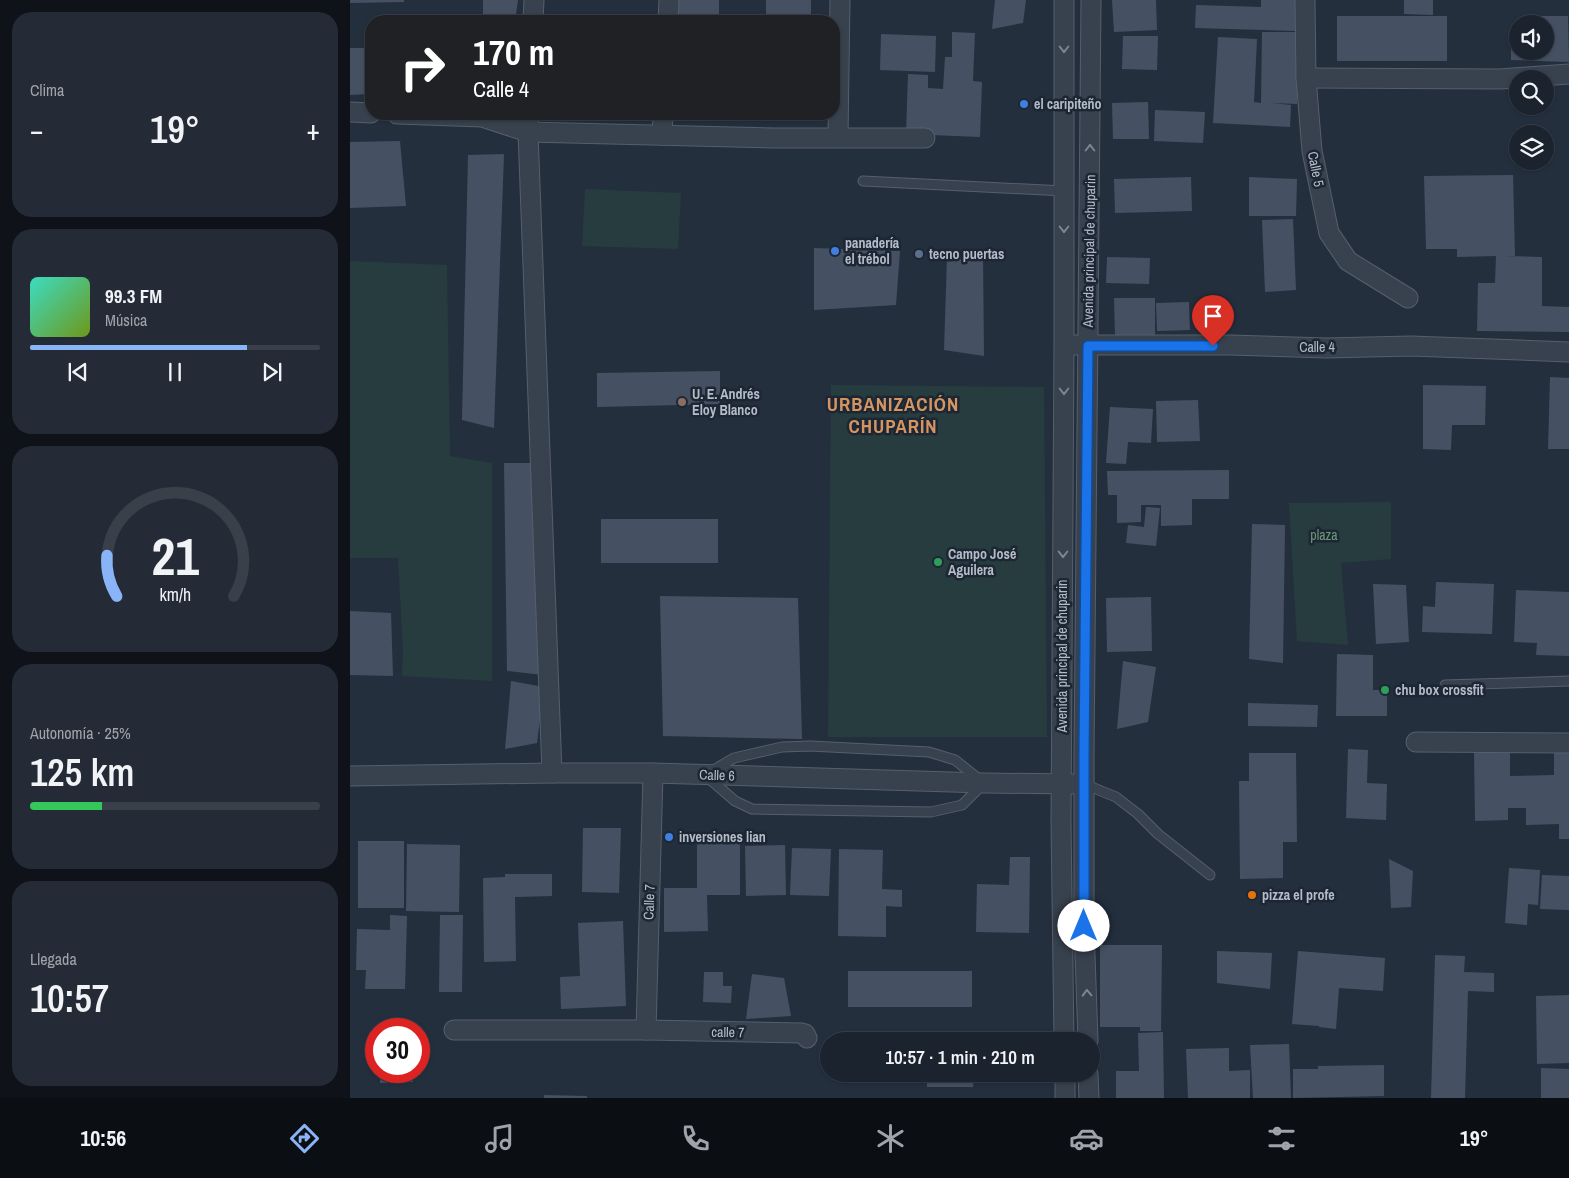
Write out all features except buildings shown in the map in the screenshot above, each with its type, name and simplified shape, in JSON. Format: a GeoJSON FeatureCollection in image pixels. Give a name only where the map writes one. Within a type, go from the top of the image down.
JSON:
{"type":"FeatureCollection","features":[{"type":"Feature","properties":{"kind":"street"},"geometry":{"type":"LineString","coordinates":[[533,15],[534,0]]}},
{"type":"Feature","properties":{"kind":"street"},"geometry":{"type":"LineString","coordinates":[[668,15],[669,0]]}},
{"type":"Feature","properties":{"kind":"street"},"geometry":{"type":"LineString","coordinates":[[840,0],[840,15]]}},
{"type":"Feature","properties":{"kind":"street","name":"Avenida principal de chuparin"},"geometry":{"type":"LineString","coordinates":[[1064,0],[1061,822],[1064,1032]]}},
{"type":"Feature","properties":{"kind":"street","name":"Avenida principal de chuparin"},"geometry":{"type":"LineString","coordinates":[[1088,1032],[1084,926],[1084,784],[1090,0]]}},
{"type":"Feature","properties":{"kind":"street","name":"Calle 5"},"geometry":{"type":"LineString","coordinates":[[1305,0],[1306,78],[1312,151],[1329,233],[1348,261],[1408,298]]}},
{"type":"Feature","properties":{"kind":"street"},"geometry":{"type":"LineString","coordinates":[[1306,78],[1500,79],[1569,74]]}},
{"type":"Feature","properties":{"kind":"street"},"geometry":{"type":"LineString","coordinates":[[350,112],[365,113]]}},
{"type":"Feature","properties":{"kind":"street"},"geometry":{"type":"LineString","coordinates":[[506,120],[662,136],[925,138]]}},
{"type":"Feature","properties":{"kind":"street"},"geometry":{"type":"LineString","coordinates":[[662,136],[663,120]]}},
{"type":"Feature","properties":{"kind":"street"},"geometry":{"type":"LineString","coordinates":[[838,120],[838,137]]}},
{"type":"Feature","properties":{"kind":"street"},"geometry":{"type":"LineString","coordinates":[[529,123],[552,773]]}},
{"type":"Feature","properties":{"kind":"street","name":"Calle 4"},"geometry":{"type":"LineString","coordinates":[[1064,345],[1326,348],[1411,346],[1569,352]]}},
{"type":"Feature","properties":{"kind":"street"},"geometry":{"type":"LineString","coordinates":[[1416,742],[1569,743]]}},
{"type":"Feature","properties":{"kind":"street","name":"Calle 6"},"geometry":{"type":"LineString","coordinates":[[350,776],[653,773],[984,783],[1084,784]]}},
{"type":"Feature","properties":{"kind":"street","name":"Calle 7"},"geometry":{"type":"LineString","coordinates":[[646,1030],[653,773]]}},
{"type":"Feature","properties":{"kind":"street","name":"calle 7"},"geometry":{"type":"LineString","coordinates":[[454,1030],[646,1030],[801,1033],[805,1034],[808,1038]]}},
{"type":"Feature","properties":{"kind":"street"},"geometry":{"type":"LineString","coordinates":[[1064,1082],[1065,1098]]}},
{"type":"Feature","properties":{"kind":"street"},"geometry":{"type":"LineString","coordinates":[[1088,1082],[1089,1098]]}},
{"type":"Feature","properties":{"kind":"lane"},"geometry":{"type":"LineString","coordinates":[[863,181],[1064,192]]}},
{"type":"Feature","properties":{"kind":"lane"},"geometry":{"type":"LineString","coordinates":[[1445,685],[1569,681]]}},
{"type":"Feature","properties":{"kind":"lane"},"geometry":{"type":"LineString","coordinates":[[810,746],[929,752],[955,760],[984,783],[962,805],[931,812],[752,809],[735,801],[705,775],[734,758],[782,747],[810,746]]}},
{"type":"Feature","properties":{"kind":"lane"},"geometry":{"type":"LineString","coordinates":[[1084,784],[1116,796],[1158,834],[1210,875]]}},
{"type":"Feature","properties":{"kind":"green space"},"geometry":{"type":"Polygon","coordinates":[[[585,189],[681,193],[678,249],[582,246],[585,189]]]}},
{"type":"Feature","properties":{"kind":"green space"},"geometry":{"type":"Polygon","coordinates":[[[350,261],[447,265],[450,456],[492,463],[492,681],[402,676],[403,651],[398,558],[350,558],[350,261]]]}},
{"type":"Feature","properties":{"kind":"green space","name":"Campo José Aguilera"},"geometry":{"type":"Polygon","coordinates":[[[831,385],[1044,387],[1047,737],[828,737],[831,385]]]}},
{"type":"Feature","properties":{"kind":"green space","name":"plaza"},"geometry":{"type":"Polygon","coordinates":[[[1391,502],[1391,559],[1341,563],[1348,645],[1297,641],[1289,503],[1391,502]]]}},
{"type":"Feature","properties":{"kind":"place","name":"el caripiteño"},"geometry":{"type":"Point","coordinates":[1024,104]}},
{"type":"Feature","properties":{"kind":"place","name":"panadería el trébol"},"geometry":{"type":"Point","coordinates":[835,251]}},
{"type":"Feature","properties":{"kind":"place","name":"tecno puertas"},"geometry":{"type":"Point","coordinates":[919,254]}},
{"type":"Feature","properties":{"kind":"place","name":"U. E. Andrés Eloy Blanco"},"geometry":{"type":"Point","coordinates":[682,402]}},
{"type":"Feature","properties":{"kind":"place","name":"Campo José Aguilera"},"geometry":{"type":"Point","coordinates":[938,562]}},
{"type":"Feature","properties":{"kind":"place","name":"chu box crossfit"},"geometry":{"type":"Point","coordinates":[1385,690]}},
{"type":"Feature","properties":{"kind":"place","name":"inversiones lian"},"geometry":{"type":"Point","coordinates":[669,837]}},
{"type":"Feature","properties":{"kind":"place","name":"pizza el profe"},"geometry":{"type":"Point","coordinates":[1252,895]}},
{"type":"Feature","properties":{"kind":"district","name":"URBANIZACIÓN CHUPARÍN"},"geometry":{"type":"Point","coordinates":[893,415]}},
{"type":"Feature","properties":{"kind":"route"},"geometry":{"type":"LineString","coordinates":[[1084,926],[1088,346],[1213,346]]}}]}
